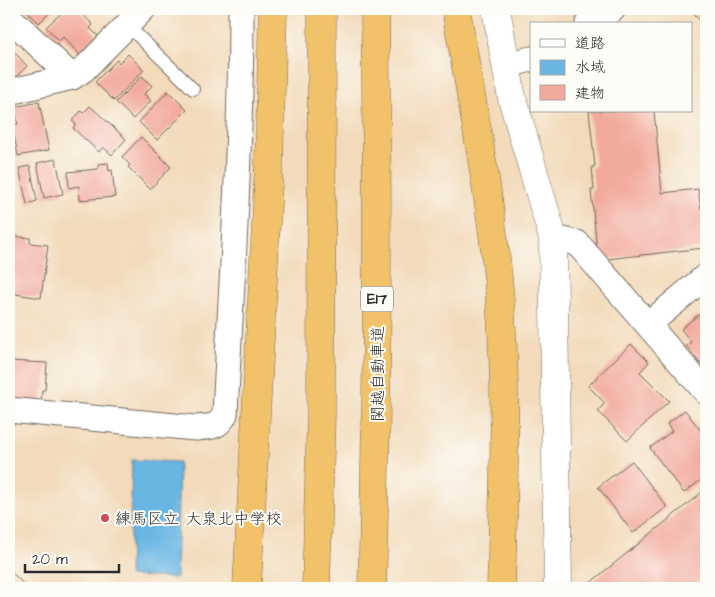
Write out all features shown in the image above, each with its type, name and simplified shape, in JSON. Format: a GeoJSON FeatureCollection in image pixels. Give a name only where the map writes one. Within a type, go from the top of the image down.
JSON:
{"type":"FeatureCollection","features":[{"type":"Feature","properties":{"kind":"highway"},"geometry":{"type":"LineString","coordinates":[[247,588],[268,175],[273,9]]}},
{"type":"Feature","properties":{"kind":"highway"},"geometry":{"type":"LineString","coordinates":[[316,588],[321,414],[322,9]]}},
{"type":"Feature","properties":{"kind":"highway","name":"関越自動車道"},"geometry":{"type":"LineString","coordinates":[[372,588],[377,403],[378,193],[375,9]]}},
{"type":"Feature","properties":{"kind":"highway"},"geometry":{"type":"LineString","coordinates":[[456,9],[492,222],[500,297],[503,340],[504,454],[501,588]]}},
{"type":"Feature","properties":{"kind":"street"},"geometry":{"type":"LineString","coordinates":[[9,410],[196,428],[214,427],[222,422],[225,414],[232,290],[241,74],[241,9]]}},
{"type":"Feature","properties":{"kind":"street"},"geometry":{"type":"LineString","coordinates":[[496,9],[519,62],[512,98],[553,238],[558,588]]}},
{"type":"Feature","properties":{"kind":"street"},"geometry":{"type":"LineString","coordinates":[[591,22],[613,9]]}},
{"type":"Feature","properties":{"kind":"street"},"geometry":{"type":"LineString","coordinates":[[9,17],[72,78]]}},
{"type":"Feature","properties":{"kind":"street"},"geometry":{"type":"LineString","coordinates":[[9,92],[72,78],[84,70],[135,17]]}},
{"type":"Feature","properties":{"kind":"street"},"geometry":{"type":"LineString","coordinates":[[553,238],[577,243],[706,392]]}},
{"type":"Feature","properties":{"kind":"street"},"geometry":{"type":"LineString","coordinates":[[648,324],[706,276]]}},
{"type":"Feature","properties":{"kind":"lane"},"geometry":{"type":"LineString","coordinates":[[135,17],[193,88]]}},
{"type":"Feature","properties":{"kind":"water"},"geometry":{"type":"Polygon","coordinates":[[[132,460],[179,462],[176,578],[129,576],[132,460]]]}},
{"type":"Feature","properties":{"kind":"building"},"geometry":{"type":"Polygon","coordinates":[[[25,9],[54,9],[39,23],[25,9]]]}},
{"type":"Feature","properties":{"kind":"building"},"geometry":{"type":"Polygon","coordinates":[[[66,9],[78,9],[93,25],[90,28],[99,37],[80,55],[63,37],[59,41],[46,27],[66,9]]]}},
{"type":"Feature","properties":{"kind":"building"},"geometry":{"type":"Polygon","coordinates":[[[690,9],[706,9],[706,24],[704,25],[690,9]]]}},
{"type":"Feature","properties":{"kind":"building"},"geometry":{"type":"Polygon","coordinates":[[[9,46],[27,66],[11,82],[9,80],[9,46]]]}},
{"type":"Feature","properties":{"kind":"building"},"geometry":{"type":"Polygon","coordinates":[[[128,54],[144,70],[114,101],[95,82],[117,60],[119,63],[128,54]]]}},
{"type":"Feature","properties":{"kind":"building"},"geometry":{"type":"Polygon","coordinates":[[[142,76],[152,86],[144,94],[151,101],[133,119],[116,102],[142,76]]]}},
{"type":"Feature","properties":{"kind":"building"},"geometry":{"type":"Polygon","coordinates":[[[168,91],[187,110],[157,140],[139,122],[168,91]]]}},
{"type":"Feature","properties":{"kind":"building"},"geometry":{"type":"Polygon","coordinates":[[[39,102],[49,150],[18,156],[12,125],[18,124],[14,107],[39,102]]]}},
{"type":"Feature","properties":{"kind":"building"},"geometry":{"type":"Polygon","coordinates":[[[90,106],[126,139],[112,155],[103,147],[99,152],[73,128],[76,124],[72,121],[81,111],[83,113],[90,106]]]}},
{"type":"Feature","properties":{"kind":"building"},"geometry":{"type":"Polygon","coordinates":[[[589,112],[654,112],[662,193],[698,189],[701,209],[706,208],[704,248],[598,260],[591,190],[594,190],[592,167],[595,166],[589,112]]]}},
{"type":"Feature","properties":{"kind":"building"},"geometry":{"type":"Polygon","coordinates":[[[141,137],[171,167],[150,189],[128,167],[130,165],[122,157],[141,137]]]}},
{"type":"Feature","properties":{"kind":"building"},"geometry":{"type":"Polygon","coordinates":[[[56,159],[63,194],[44,198],[37,163],[56,159]]]}},
{"type":"Feature","properties":{"kind":"building"},"geometry":{"type":"Polygon","coordinates":[[[108,163],[109,171],[112,170],[115,197],[80,200],[79,186],[69,188],[68,172],[98,169],[98,164],[108,163]]]}},
{"type":"Feature","properties":{"kind":"building"},"geometry":{"type":"Polygon","coordinates":[[[30,166],[37,201],[27,204],[19,168],[30,166]]]}},
{"type":"Feature","properties":{"kind":"building"},"geometry":{"type":"Polygon","coordinates":[[[11,236],[30,238],[30,243],[48,245],[41,298],[9,293],[11,236]]]}},
{"type":"Feature","properties":{"kind":"building"},"geometry":{"type":"Polygon","coordinates":[[[698,315],[706,324],[706,366],[704,368],[686,346],[691,342],[681,329],[698,315]]]}},
{"type":"Feature","properties":{"kind":"building"},"geometry":{"type":"Polygon","coordinates":[[[631,344],[649,362],[640,372],[669,401],[627,441],[598,411],[605,403],[588,386],[631,344]]]}},
{"type":"Feature","properties":{"kind":"building"},"geometry":{"type":"Polygon","coordinates":[[[9,361],[47,363],[45,390],[42,390],[41,405],[9,403],[9,361]]]}},
{"type":"Feature","properties":{"kind":"building"},"geometry":{"type":"Polygon","coordinates":[[[685,410],[706,438],[706,476],[684,493],[650,448],[672,431],[667,424],[685,410]]]}},
{"type":"Feature","properties":{"kind":"building"},"geometry":{"type":"Polygon","coordinates":[[[632,461],[667,507],[633,533],[598,487],[632,461]]]}},
{"type":"Feature","properties":{"kind":"building"},"geometry":{"type":"Polygon","coordinates":[[[706,489],[706,586],[704,588],[595,588],[590,583],[706,489]]]}},
{"type":"Feature","properties":{"kind":"building"},"geometry":{"type":"Polygon","coordinates":[[[9,570],[28,588],[9,588],[9,570]]]}},
{"type":"Feature","properties":{"kind":"place","name":"練馬区立 大泉北中学校"},"geometry":{"type":"Point","coordinates":[105,518]}}]}
